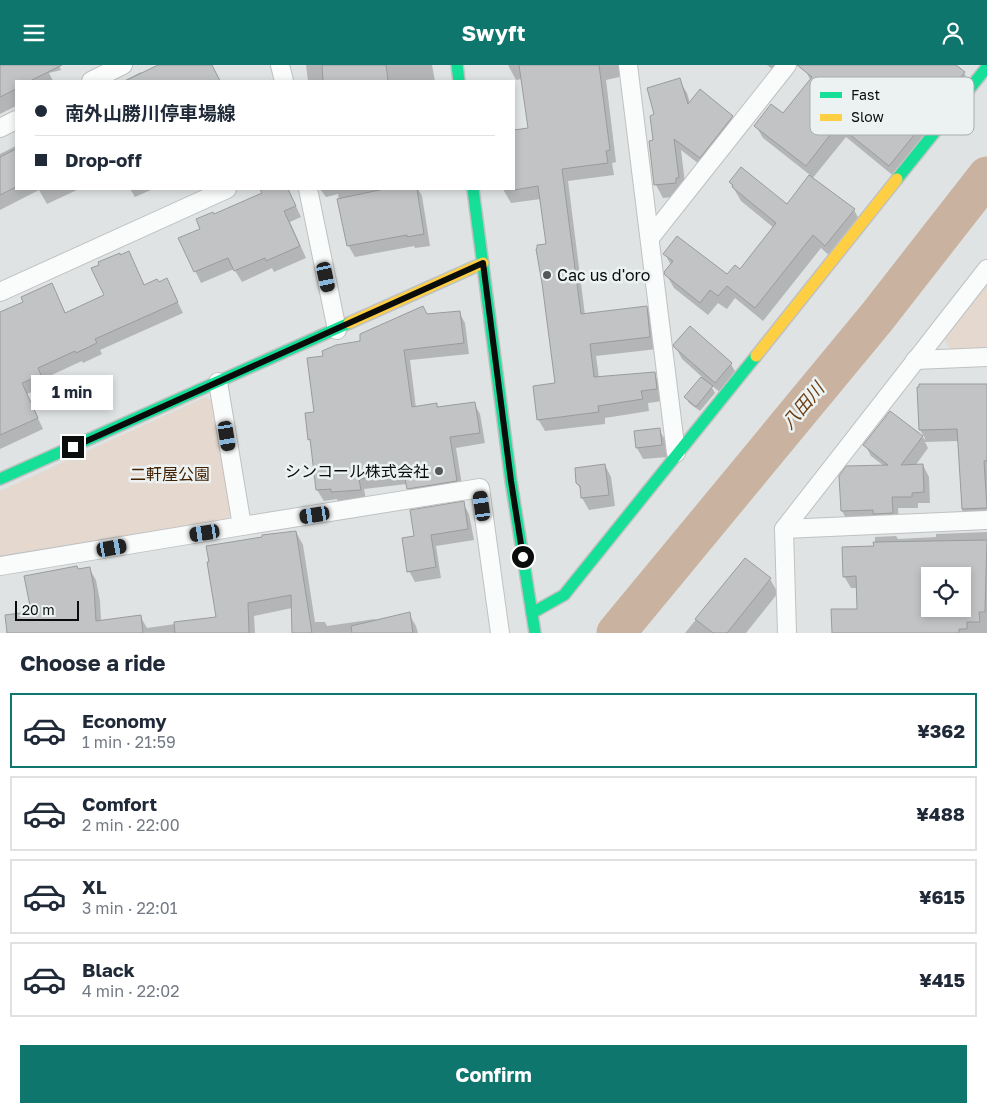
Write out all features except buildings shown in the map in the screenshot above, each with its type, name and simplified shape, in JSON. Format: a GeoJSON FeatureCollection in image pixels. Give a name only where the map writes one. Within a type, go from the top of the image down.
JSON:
{"type":"FeatureCollection","features":[{"type":"Feature","properties":{"kind":"street"},"geometry":{"type":"LineString","coordinates":[[94,80],[123,65]]}},
{"type":"Feature","properties":{"kind":"street"},"geometry":{"type":"LineString","coordinates":[[280,65],[284,80]]}},
{"type":"Feature","properties":{"kind":"street"},"geometry":{"type":"LineString","coordinates":[[457,65],[459,80]]}},
{"type":"Feature","properties":{"kind":"street"},"geometry":{"type":"LineString","coordinates":[[628,65],[676,453]]}},
{"type":"Feature","properties":{"kind":"street"},"geometry":{"type":"LineString","coordinates":[[650,238],[787,65]]}},
{"type":"Feature","properties":{"kind":"street"},"geometry":{"type":"LineString","coordinates":[[974,83],[987,67]]}},
{"type":"Feature","properties":{"kind":"street"},"geometry":{"type":"LineString","coordinates":[[0,128],[15,120]]}},
{"type":"Feature","properties":{"kind":"street"},"geometry":{"type":"LineString","coordinates":[[532,613],[564,595],[932,135]]}},
{"type":"Feature","properties":{"kind":"street"},"geometry":{"type":"LineString","coordinates":[[0,292],[225,190]]}},
{"type":"Feature","properties":{"kind":"street"},"geometry":{"type":"LineString","coordinates":[[308,190],[337,330]]}},
{"type":"Feature","properties":{"kind":"street"},"geometry":{"type":"LineString","coordinates":[[473,190],[511,481],[535,633]]}},
{"type":"Feature","properties":{"kind":"street"},"geometry":{"type":"LineString","coordinates":[[0,479],[337,330],[483,263]]}},
{"type":"Feature","properties":{"kind":"street"},"geometry":{"type":"LineString","coordinates":[[787,633],[784,529],[987,269]]}},
{"type":"Feature","properties":{"kind":"street"},"geometry":{"type":"LineString","coordinates":[[915,360],[987,357]]}},
{"type":"Feature","properties":{"kind":"street"},"geometry":{"type":"LineString","coordinates":[[218,382],[242,526]]}},
{"type":"Feature","properties":{"kind":"street"},"geometry":{"type":"LineString","coordinates":[[0,567],[480,488],[500,633]]}},
{"type":"Feature","properties":{"kind":"street"},"geometry":{"type":"LineString","coordinates":[[784,529],[987,520]]}},
{"type":"Feature","properties":{"kind":"green space"},"geometry":{"type":"Polygon","coordinates":[[[987,280],[987,348],[950,349],[942,335],[987,280]]]}},
{"type":"Feature","properties":{"kind":"green space","name":"二軒屋公園"},"geometry":{"type":"Polygon","coordinates":[[[205,397],[214,402],[232,512],[227,519],[0,557],[0,491],[205,397]]]}},
{"type":"Feature","properties":{"kind":"waterway","name":"八田川"},"geometry":{"type":"LineString","coordinates":[[616,633],[877,317],[987,176]]}},
{"type":"Feature","properties":{"kind":"traffic: fast"},"geometry":{"type":"LineString","coordinates":[[457,65],[459,80]]}},
{"type":"Feature","properties":{"kind":"traffic: fast"},"geometry":{"type":"LineString","coordinates":[[974,83],[987,67]]}},
{"type":"Feature","properties":{"kind":"traffic: fast"},"geometry":{"type":"LineString","coordinates":[[897,179],[932,135]]}},
{"type":"Feature","properties":{"kind":"traffic: fast"},"geometry":{"type":"LineString","coordinates":[[473,190],[511,481],[535,633]]}},
{"type":"Feature","properties":{"kind":"traffic: fast"},"geometry":{"type":"LineString","coordinates":[[0,479],[349,323]]}},
{"type":"Feature","properties":{"kind":"traffic: fast"},"geometry":{"type":"LineString","coordinates":[[532,613],[564,595],[756,356]]}},
{"type":"Feature","properties":{"kind":"traffic: slow"},"geometry":{"type":"LineString","coordinates":[[756,356],[897,179]]}},
{"type":"Feature","properties":{"kind":"traffic: slow"},"geometry":{"type":"LineString","coordinates":[[349,323],[483,263]]}},
{"type":"Feature","properties":{"kind":"place","name":"Cac us d'oro"},"geometry":{"type":"Point","coordinates":[547,275]}},
{"type":"Feature","properties":{"kind":"place","name":"シンコール株式会社"},"geometry":{"type":"Point","coordinates":[439,471]}},
{"type":"Feature","properties":{"kind":"route"},"geometry":{"type":"LineString","coordinates":[[73,447],[483,263],[511,481],[523,557]]}}]}
